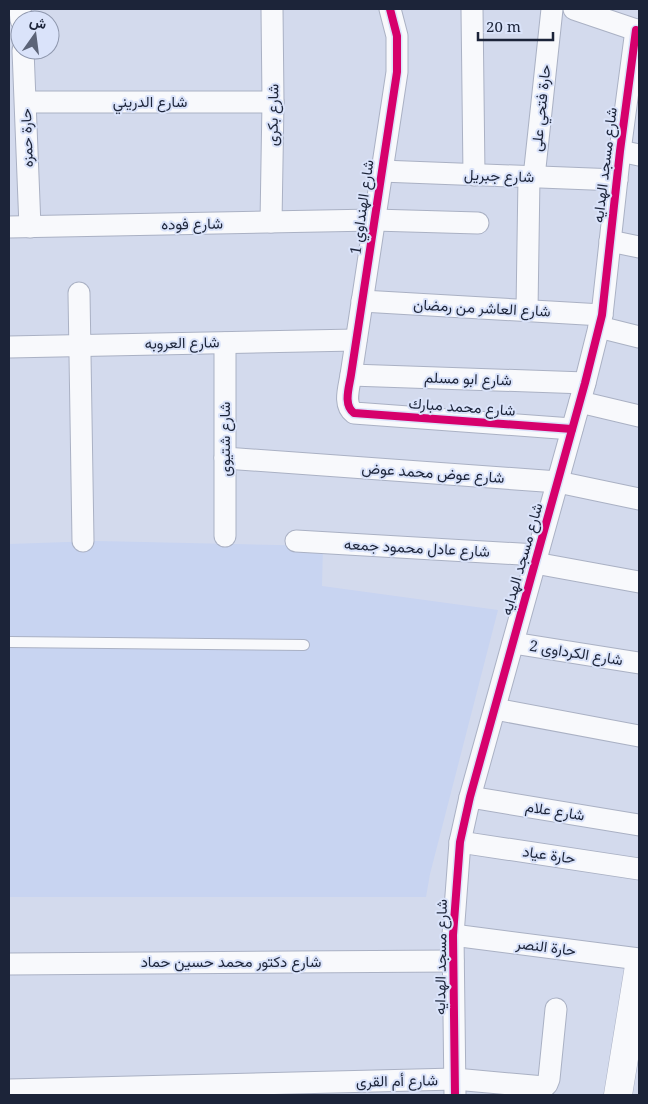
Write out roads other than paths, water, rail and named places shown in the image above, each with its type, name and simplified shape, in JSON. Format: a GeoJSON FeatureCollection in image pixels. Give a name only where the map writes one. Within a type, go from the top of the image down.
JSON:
{"type":"FeatureCollection","features":[{"type":"Feature","properties":{"kind":"street","name":"شارع بكرى"},"geometry":{"type":"LineString","coordinates":[[271,222],[272,9]]}},
{"type":"Feature","properties":{"kind":"street","name":"شارع الهنداوي 1"},"geometry":{"type":"LineString","coordinates":[[350,410],[347,400],[397,72],[397,36],[390,9]]}},
{"type":"Feature","properties":{"kind":"street"},"geometry":{"type":"LineString","coordinates":[[472,9],[474,175]]}},
{"type":"Feature","properties":{"kind":"street","name":"حارة فتحي على"},"geometry":{"type":"LineString","coordinates":[[527,310],[532,177],[552,9]]}},
{"type":"Feature","properties":{"kind":"street"},"geometry":{"type":"LineString","coordinates":[[574,9],[638,30]]}},
{"type":"Feature","properties":{"kind":"street","name":"شارع مسجد الهدايه"},"geometry":{"type":"LineString","coordinates":[[455,1087],[453,935],[460,842],[470,797],[583,393],[600,321],[617,180],[630,153],[638,30]]}},
{"type":"Feature","properties":{"kind":"street","name":"حارة حمزه"},"geometry":{"type":"LineString","coordinates":[[24,60],[30,227]]}},
{"type":"Feature","properties":{"kind":"street","name":"شارع الدريني"},"geometry":{"type":"LineString","coordinates":[[26,102],[273,102]]}},
{"type":"Feature","properties":{"kind":"street","name":"شارع جبريل"},"geometry":{"type":"LineString","coordinates":[[381,171],[617,180]]}},
{"type":"Feature","properties":{"kind":"street","name":"شارع فوده"},"geometry":{"type":"LineString","coordinates":[[9,227],[374,220],[478,223]]}},
{"type":"Feature","properties":{"kind":"street"},"geometry":{"type":"LineString","coordinates":[[610,241],[639,247]]}},
{"type":"Feature","properties":{"kind":"street"},"geometry":{"type":"LineString","coordinates":[[80,293],[83,541]]}},
{"type":"Feature","properties":{"kind":"street","name":"شارع العاشر من رمضان"},"geometry":{"type":"LineString","coordinates":[[362,301],[527,310],[600,321],[639,337]]}},
{"type":"Feature","properties":{"kind":"street","name":"شارع العروبه"},"geometry":{"type":"LineString","coordinates":[[9,347],[356,340]]}},
{"type":"Feature","properties":{"kind":"street","name":"شارع شتيوى"},"geometry":{"type":"LineString","coordinates":[[225,343],[225,536]]}},
{"type":"Feature","properties":{"kind":"street","name":"شارع ابو مسلم"},"geometry":{"type":"LineString","coordinates":[[351,375],[583,393],[639,416]]}},
{"type":"Feature","properties":{"kind":"street","name":"شارع محمد مبارك"},"geometry":{"type":"LineString","coordinates":[[350,410],[360,414],[572,429]]}},
{"type":"Feature","properties":{"kind":"street","name":"شارع عوض محمد عوض"},"geometry":{"type":"LineString","coordinates":[[225,458],[558,482],[639,499]]}},
{"type":"Feature","properties":{"kind":"street","name":"شارع عادل محمود جمعه"},"geometry":{"type":"LineString","coordinates":[[296,541],[536,559],[639,582]]}},
{"type":"Feature","properties":{"kind":"street","name":"شارع الكرداوى 2"},"geometry":{"type":"LineString","coordinates":[[513,643],[639,663]]}},
{"type":"Feature","properties":{"kind":"street"},"geometry":{"type":"LineString","coordinates":[[495,708],[639,736]]}},
{"type":"Feature","properties":{"kind":"street","name":"شارع علام"},"geometry":{"type":"LineString","coordinates":[[470,797],[639,825]]}},
{"type":"Feature","properties":{"kind":"street","name":"حارة عياد"},"geometry":{"type":"LineString","coordinates":[[460,842],[639,869]]}},
{"type":"Feature","properties":{"kind":"street","name":"حارة النصر"},"geometry":{"type":"LineString","coordinates":[[453,935],[639,958]]}},
{"type":"Feature","properties":{"kind":"street","name":"شارع دكتور محمد حسين حماد"},"geometry":{"type":"LineString","coordinates":[[9,964],[453,961]]}},
{"type":"Feature","properties":{"kind":"street"},"geometry":{"type":"LineString","coordinates":[[618,1095],[639,966]]}},
{"type":"Feature","properties":{"kind":"street","name":"شارع أم القرى"},"geometry":{"type":"LineString","coordinates":[[9,1090],[544,1087],[549,1079],[556,1009]]}},
{"type":"Feature","properties":{"kind":"lane"},"geometry":{"type":"LineString","coordinates":[[9,642],[304,645]]}}]}
